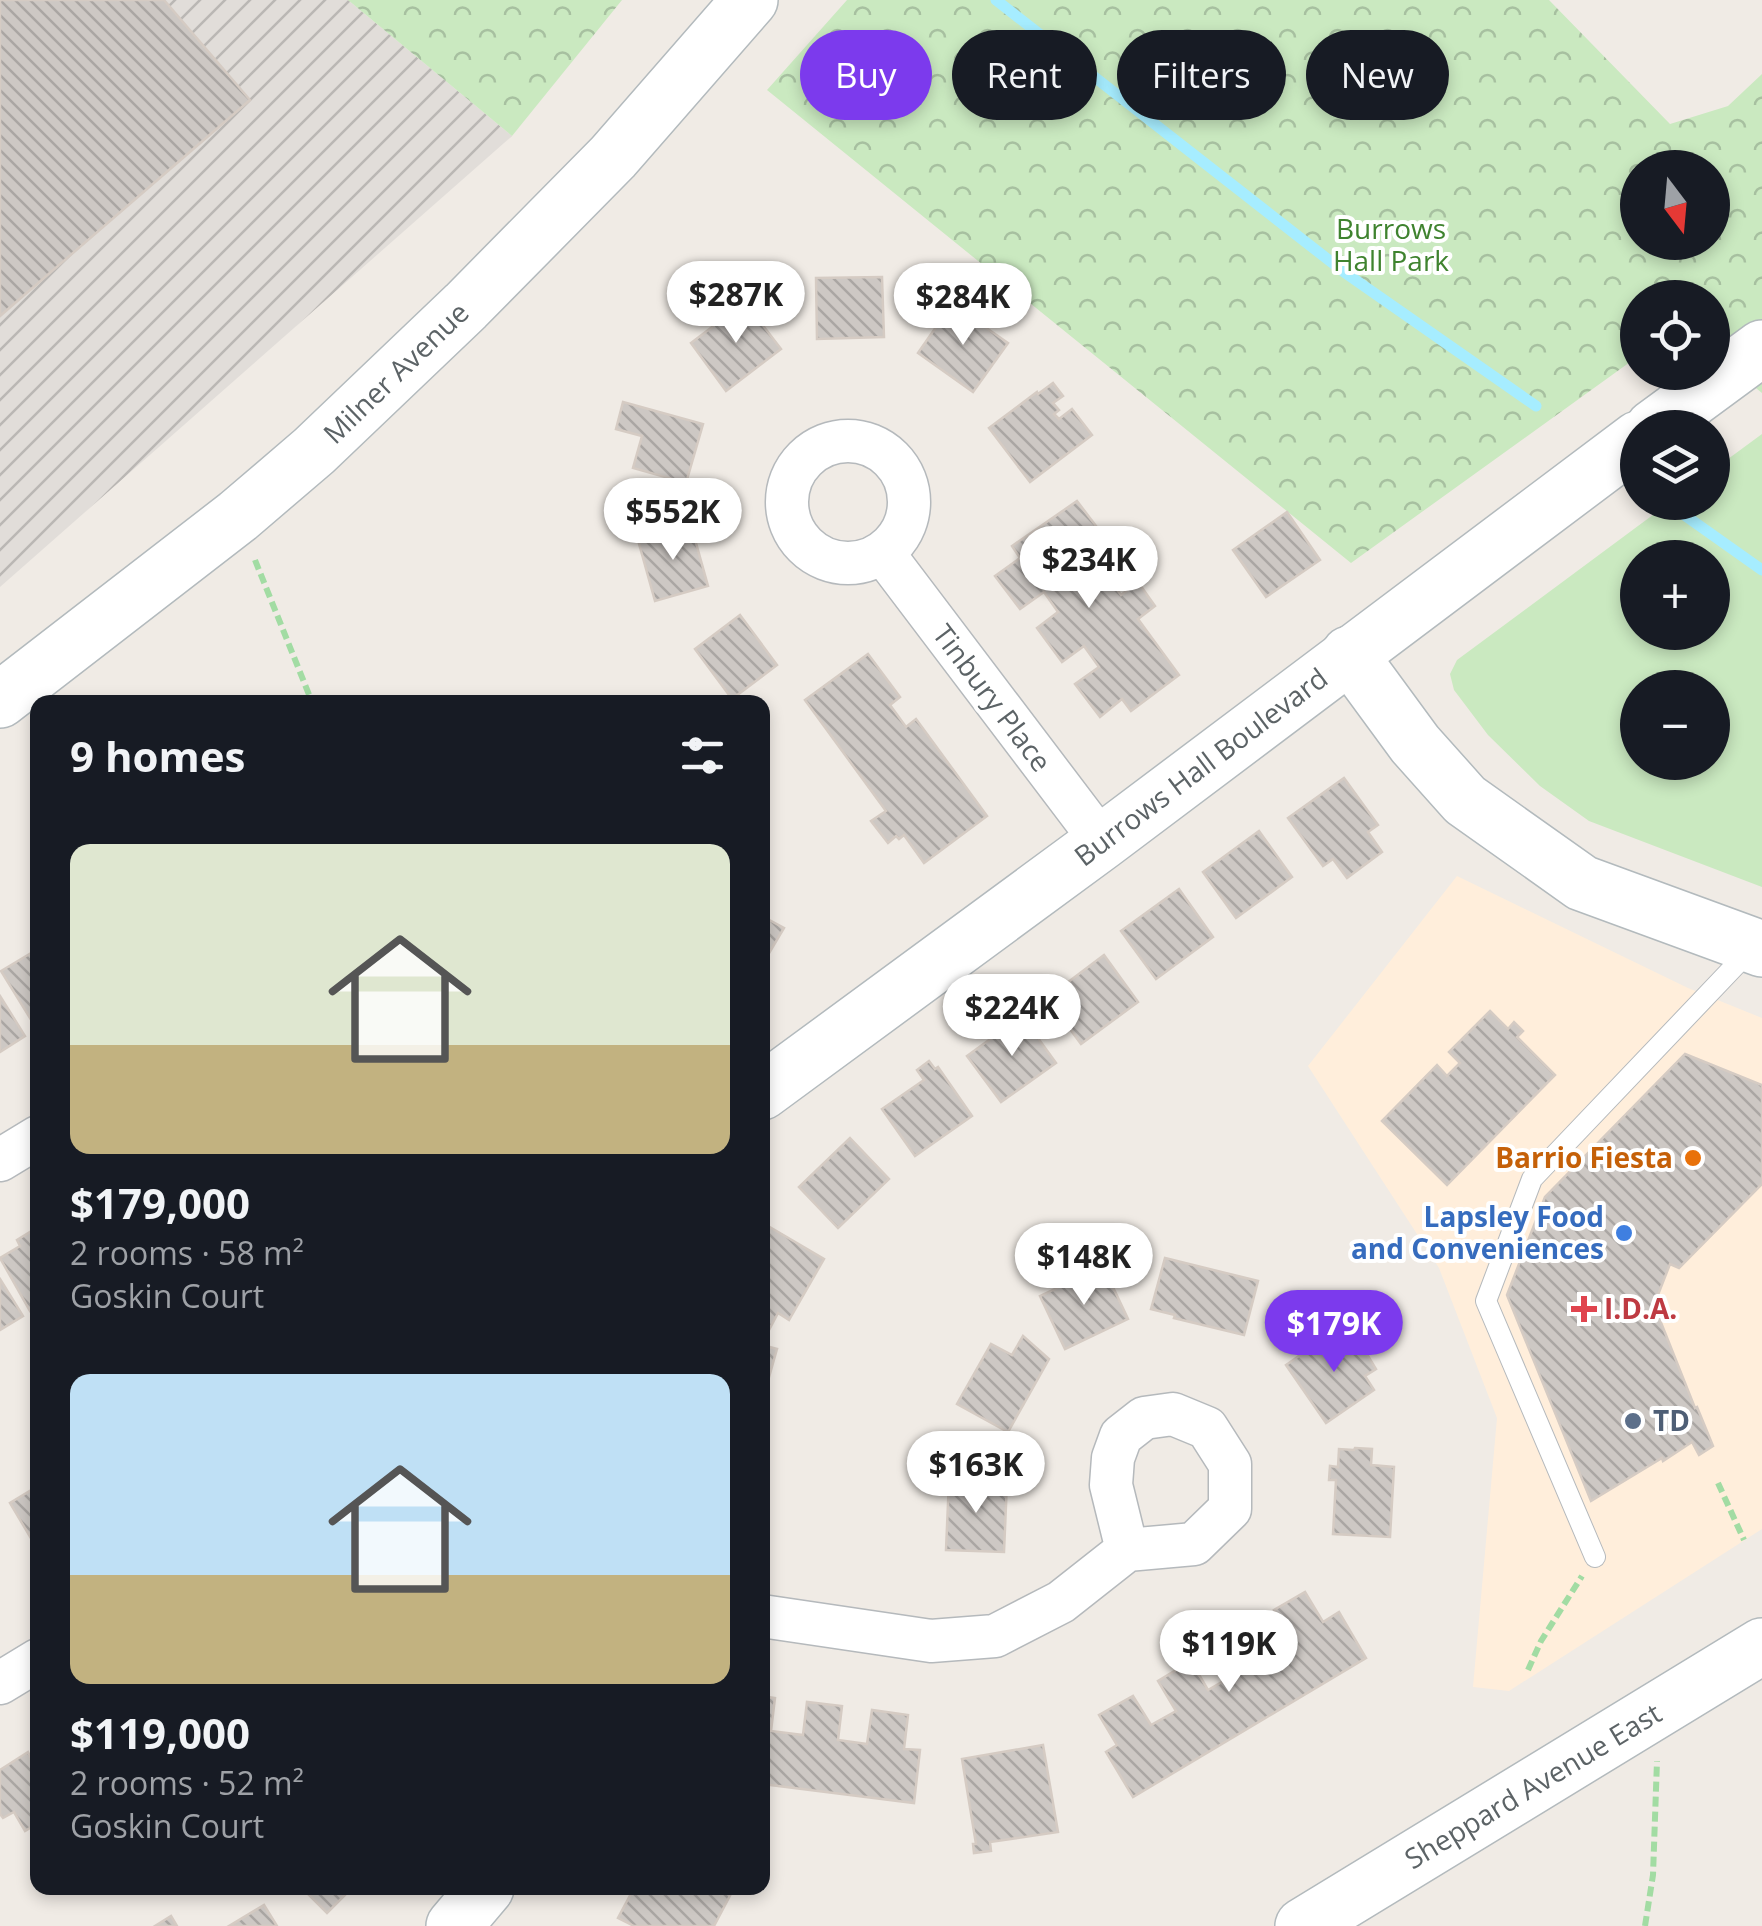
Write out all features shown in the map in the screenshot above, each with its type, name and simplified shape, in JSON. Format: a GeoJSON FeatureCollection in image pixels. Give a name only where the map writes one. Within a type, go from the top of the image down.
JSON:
{"type":"FeatureCollection","features":[{"type":"Feature","properties":{"kind":"street","name":"Milner Avenue"},"geometry":{"type":"LineString","coordinates":[[0,700],[238,516],[314,451],[466,306],[613,157],[750,0]]}},
{"type":"Feature","properties":{"kind":"street"},"geometry":{"type":"LineString","coordinates":[[1678,410],[1762,348]]}},
{"type":"Feature","properties":{"kind":"street","name":"Burrows Hall Boulevard"},"geometry":{"type":"LineString","coordinates":[[770,1086],[1620,452]]}},
{"type":"Feature","properties":{"kind":"street","name":"Tinbury Place"},"geometry":{"type":"LineString","coordinates":[[882,553],[1102,842]]}},
{"type":"Feature","properties":{"kind":"street"},"geometry":{"type":"LineString","coordinates":[[1349,654],[1416,744],[1465,800],[1582,883],[1758,948]]}},
{"type":"Feature","properties":{"kind":"street"},"geometry":{"type":"LineString","coordinates":[[0,1160],[30,1142]]}},
{"type":"Feature","properties":{"kind":"street"},"geometry":{"type":"LineString","coordinates":[[770,1617],[931,1641],[995,1636],[1061,1602],[1127,1550]]}},
{"type":"Feature","properties":{"kind":"street","name":"Sheppard Avenue East"},"geometry":{"type":"LineString","coordinates":[[1303,1926],[1762,1646]]}},
{"type":"Feature","properties":{"kind":"street"},"geometry":{"type":"LineString","coordinates":[[0,1683],[30,1665]]}},
{"type":"Feature","properties":{"kind":"street"},"geometry":{"type":"LineString","coordinates":[[454,1926],[481,1895]]}},
{"type":"Feature","properties":{"kind":"lane"},"geometry":{"type":"LineString","coordinates":[[1594,1557],[1486,1301],[1532,1179],[1758,948]]}},
{"type":"Feature","properties":{"kind":"path"},"geometry":{"type":"LineString","coordinates":[[238,516],[309,695]]}},
{"type":"Feature","properties":{"kind":"path"},"geometry":{"type":"LineString","coordinates":[[1718,1484],[1744,1540]]}},
{"type":"Feature","properties":{"kind":"path"},"geometry":{"type":"LineString","coordinates":[[1528,1670],[1541,1641],[1594,1557]]}},
{"type":"Feature","properties":{"kind":"path"},"geometry":{"type":"LineString","coordinates":[[1645,1926],[1653,1875],[1658,1710]]}},
{"type":"Feature","properties":{"kind":"shaded area"},"geometry":{"type":"Polygon","coordinates":[[[0,0],[348,0],[512,136],[0,587],[0,0]]]}},
{"type":"Feature","properties":{"kind":"shaded area"},"geometry":{"type":"Polygon","coordinates":[[[1457,876],[1688,988],[1762,1018],[1762,1529],[1509,1691],[1473,1687],[1497,1418],[1439,1268],[1308,1066],[1457,876]]]}},
{"type":"Feature","properties":{"kind":"green space"},"geometry":{"type":"Polygon","coordinates":[[[348,0],[622,0],[512,136],[348,0]]]}},
{"type":"Feature","properties":{"kind":"green space","name":"Burrows Hall Park"},"geometry":{"type":"Polygon","coordinates":[[[847,0],[1549,0],[1670,124],[1728,106],[1762,74],[1762,393],[1730,367],[1730,280],[1620,280],[1620,369],[1351,563],[804,120],[932,120],[932,30],[820,30],[847,0]]]}},
{"type":"Feature","properties":{"kind":"green space","name":"Burrows Hall Park"},"geometry":{"type":"Polygon","coordinates":[[[800,53],[800,117],[767,90],[800,53]]]}},
{"type":"Feature","properties":{"kind":"green space"},"geometry":{"type":"Polygon","coordinates":[[[1762,434],[1762,887],[1589,821],[1540,786],[1488,735],[1454,690],[1450,674],[1457,660],[1646,520],[1730,520],[1730,458],[1762,434]]]}},
{"type":"Feature","properties":{"kind":"building"},"geometry":{"type":"Polygon","coordinates":[[[0,0],[164,0],[250,100],[0,316],[0,0]]]}},
{"type":"Feature","properties":{"kind":"building"},"geometry":{"type":"Polygon","coordinates":[[[882,277],[884,337],[817,339],[816,278],[882,277]]]}},
{"type":"Feature","properties":{"kind":"building"},"geometry":{"type":"Polygon","coordinates":[[[745,302],[781,349],[726,391],[691,343],[745,302]]]}},
{"type":"Feature","properties":{"kind":"building"},"geometry":{"type":"Polygon","coordinates":[[[952,304],[1008,343],[973,392],[918,353],[952,304]]]}},
{"type":"Feature","properties":{"kind":"building"},"geometry":{"type":"Polygon","coordinates":[[[1053,383],[1063,396],[1053,403],[1059,410],[1054,414],[1059,419],[1072,409],[1092,435],[1030,482],[989,428],[1053,383]]]}},
{"type":"Feature","properties":{"kind":"building"},"geometry":{"type":"Polygon","coordinates":[[[623,402],[703,424],[686,483],[633,468],[642,436],[616,429],[623,402]]]}},
{"type":"Feature","properties":{"kind":"building"},"geometry":{"type":"Polygon","coordinates":[[[1077,501],[1096,526],[1079,538],[1082,541],[1096,531],[1114,554],[1099,565],[1121,595],[1138,582],[1155,606],[1138,619],[1179,675],[1131,711],[1122,699],[1100,717],[1075,684],[1099,667],[1084,646],[1062,662],[1037,628],[1058,612],[1044,592],[1020,609],[995,576],[1020,558],[1012,546],[1077,501]]]}},
{"type":"Feature","properties":{"kind":"building"},"geometry":{"type":"Polygon","coordinates":[[[1287,512],[1320,560],[1266,597],[1233,550],[1287,512]]]}},
{"type":"Feature","properties":{"kind":"building"},"geometry":{"type":"Polygon","coordinates":[[[691,525],[708,586],[655,601],[638,540],[691,525]]]}},
{"type":"Feature","properties":{"kind":"building"},"geometry":{"type":"Polygon","coordinates":[[[740,615],[777,665],[737,695],[729,695],[695,649],[740,615]]]}},
{"type":"Feature","properties":{"kind":"building"},"geometry":{"type":"Polygon","coordinates":[[[868,654],[900,697],[890,705],[906,727],[916,719],[987,816],[924,863],[904,835],[888,843],[871,821],[886,811],[805,700],[868,654]]]}},
{"type":"Feature","properties":{"kind":"building"},"geometry":{"type":"Polygon","coordinates":[[[1344,778],[1378,825],[1368,832],[1382,852],[1347,878],[1333,859],[1323,866],[1288,818],[1344,778]]]}},
{"type":"Feature","properties":{"kind":"building"},"geometry":{"type":"Polygon","coordinates":[[[1259,831],[1292,877],[1236,918],[1203,872],[1259,831]]]}},
{"type":"Feature","properties":{"kind":"building"},"geometry":{"type":"Polygon","coordinates":[[[1179,889],[1213,937],[1156,979],[1121,931],[1179,889]]]}},
{"type":"Feature","properties":{"kind":"building"},"geometry":{"type":"Polygon","coordinates":[[[770,920],[784,928],[770,952],[770,920]]]}},
{"type":"Feature","properties":{"kind":"building"},"geometry":{"type":"Polygon","coordinates":[[[30,954],[30,1018],[1,971],[30,954]]]}},
{"type":"Feature","properties":{"kind":"building"},"geometry":{"type":"Polygon","coordinates":[[[1104,955],[1138,1002],[1081,1044],[1047,998],[1104,955]]]}},
{"type":"Feature","properties":{"kind":"building"},"geometry":{"type":"Polygon","coordinates":[[[0,996],[25,1036],[0,1052],[0,996]]]}},
{"type":"Feature","properties":{"kind":"building"},"geometry":{"type":"Polygon","coordinates":[[[1490,1011],[1508,1029],[1514,1022],[1523,1031],[1517,1037],[1555,1075],[1447,1185],[1382,1121],[1437,1065],[1447,1076],[1460,1063],[1449,1052],[1490,1011]]]}},
{"type":"Feature","properties":{"kind":"building"},"geometry":{"type":"Polygon","coordinates":[[[1022,1016],[1056,1063],[1001,1102],[967,1056],[1022,1016]]]}},
{"type":"Feature","properties":{"kind":"building"},"geometry":{"type":"Polygon","coordinates":[[[1685,1054],[1762,1085],[1762,1184],[1679,1268],[1670,1264],[1654,1305],[1713,1446],[1699,1455],[1692,1442],[1591,1501],[1507,1295],[1545,1197],[1685,1054]]]}},
{"type":"Feature","properties":{"kind":"building"},"geometry":{"type":"Polygon","coordinates":[[[929,1061],[935,1069],[938,1067],[972,1116],[915,1156],[882,1109],[924,1080],[917,1070],[929,1061]]]}},
{"type":"Feature","properties":{"kind":"building"},"geometry":{"type":"Polygon","coordinates":[[[850,1138],[889,1179],[838,1228],[799,1187],[850,1138]]]}},
{"type":"Feature","properties":{"kind":"building"},"geometry":{"type":"Polygon","coordinates":[[[770,1227],[824,1259],[789,1320],[778,1313],[770,1328],[770,1227]]]}},
{"type":"Feature","properties":{"kind":"building"},"geometry":{"type":"Polygon","coordinates":[[[30,1232],[30,1311],[0,1258],[20,1246],[17,1240],[30,1232]]]}},
{"type":"Feature","properties":{"kind":"building"},"geometry":{"type":"Polygon","coordinates":[[[1165,1258],[1258,1281],[1244,1335],[1151,1309],[1165,1258]]]}},
{"type":"Feature","properties":{"kind":"building"},"geometry":{"type":"Polygon","coordinates":[[[1103,1266],[1128,1319],[1065,1349],[1040,1296],[1103,1266]]]}},
{"type":"Feature","properties":{"kind":"building"},"geometry":{"type":"Polygon","coordinates":[[[0,1279],[23,1316],[0,1330],[0,1279]]]}},
{"type":"Feature","properties":{"kind":"building"},"geometry":{"type":"Polygon","coordinates":[[[1333,1332],[1346,1351],[1366,1338],[1372,1347],[1365,1351],[1376,1369],[1365,1376],[1374,1390],[1326,1423],[1286,1365],[1333,1332]]]}},
{"type":"Feature","properties":{"kind":"building"},"geometry":{"type":"Polygon","coordinates":[[[1023,1336],[1049,1359],[1008,1432],[957,1404],[991,1344],[1012,1355],[1023,1336]]]}},
{"type":"Feature","properties":{"kind":"building"},"geometry":{"type":"Polygon","coordinates":[[[770,1347],[777,1349],[770,1374],[770,1347]]]}},
{"type":"Feature","properties":{"kind":"building"},"geometry":{"type":"Polygon","coordinates":[[[1339,1449],[1372,1449],[1371,1465],[1394,1467],[1390,1537],[1333,1534],[1336,1480],[1329,1480],[1330,1466],[1338,1467],[1339,1449]]]}},
{"type":"Feature","properties":{"kind":"building"},"geometry":{"type":"Polygon","coordinates":[[[949,1480],[1007,1482],[1004,1552],[946,1550],[949,1480]]]}},
{"type":"Feature","properties":{"kind":"building"},"geometry":{"type":"Polygon","coordinates":[[[30,1491],[30,1537],[10,1503],[30,1491]]]}},
{"type":"Feature","properties":{"kind":"building"},"geometry":{"type":"Polygon","coordinates":[[[1305,1592],[1323,1622],[1339,1612],[1366,1658],[1133,1797],[1106,1752],[1117,1745],[1099,1715],[1133,1696],[1151,1725],[1176,1711],[1158,1681],[1191,1661],[1208,1690],[1232,1676],[1214,1646],[1249,1626],[1266,1656],[1292,1640],[1274,1610],[1305,1592]]]}},
{"type":"Feature","properties":{"kind":"building"},"geometry":{"type":"Polygon","coordinates":[[[770,1697],[775,1698],[771,1731],[803,1735],[807,1702],[842,1706],[838,1740],[867,1744],[872,1710],[908,1715],[904,1749],[920,1750],[914,1803],[770,1785],[770,1697]]]}},
{"type":"Feature","properties":{"kind":"building"},"geometry":{"type":"Polygon","coordinates":[[[1043,1745],[1058,1832],[990,1842],[991,1851],[974,1853],[976,1844],[962,1759],[1043,1745]]]}},
{"type":"Feature","properties":{"kind":"building"},"geometry":{"type":"Polygon","coordinates":[[[28,1752],[30,1828],[25,1831],[14,1812],[3,1818],[0,1814],[0,1770],[28,1752]]]}},
{"type":"Feature","properties":{"kind":"building"},"geometry":{"type":"Polygon","coordinates":[[[309,1895],[345,1895],[327,1913],[309,1895]]]}},
{"type":"Feature","properties":{"kind":"building"},"geometry":{"type":"Polygon","coordinates":[[[630,1895],[730,1895],[714,1926],[634,1926],[618,1918],[630,1895]]]}},
{"type":"Feature","properties":{"kind":"building"},"geometry":{"type":"Polygon","coordinates":[[[264,1905],[277,1926],[229,1926],[264,1905]]]}},
{"type":"Feature","properties":{"kind":"building"},"geometry":{"type":"Polygon","coordinates":[[[171,1916],[177,1926],[155,1926],[171,1916]]]}},
{"type":"Feature","properties":{"kind":"waterway"},"geometry":{"type":"LineString","coordinates":[[996,0],[1344,272],[1536,406]]}},
{"type":"Feature","properties":{"kind":"waterway"},"geometry":{"type":"LineString","coordinates":[[1691,520],[1762,570]]}},
{"type":"Feature","properties":{"kind":"place","name":"Barrio Fiesta"},"geometry":{"type":"Point","coordinates":[1693,1158]}},
{"type":"Feature","properties":{"kind":"place","name":"Lapsley Food and Conveniences"},"geometry":{"type":"Point","coordinates":[1624,1233]}},
{"type":"Feature","properties":{"kind":"place","name":"I.D.A."},"geometry":{"type":"Point","coordinates":[1584,1309]}},
{"type":"Feature","properties":{"kind":"place","name":"TD"},"geometry":{"type":"Point","coordinates":[1633,1421]}}]}
